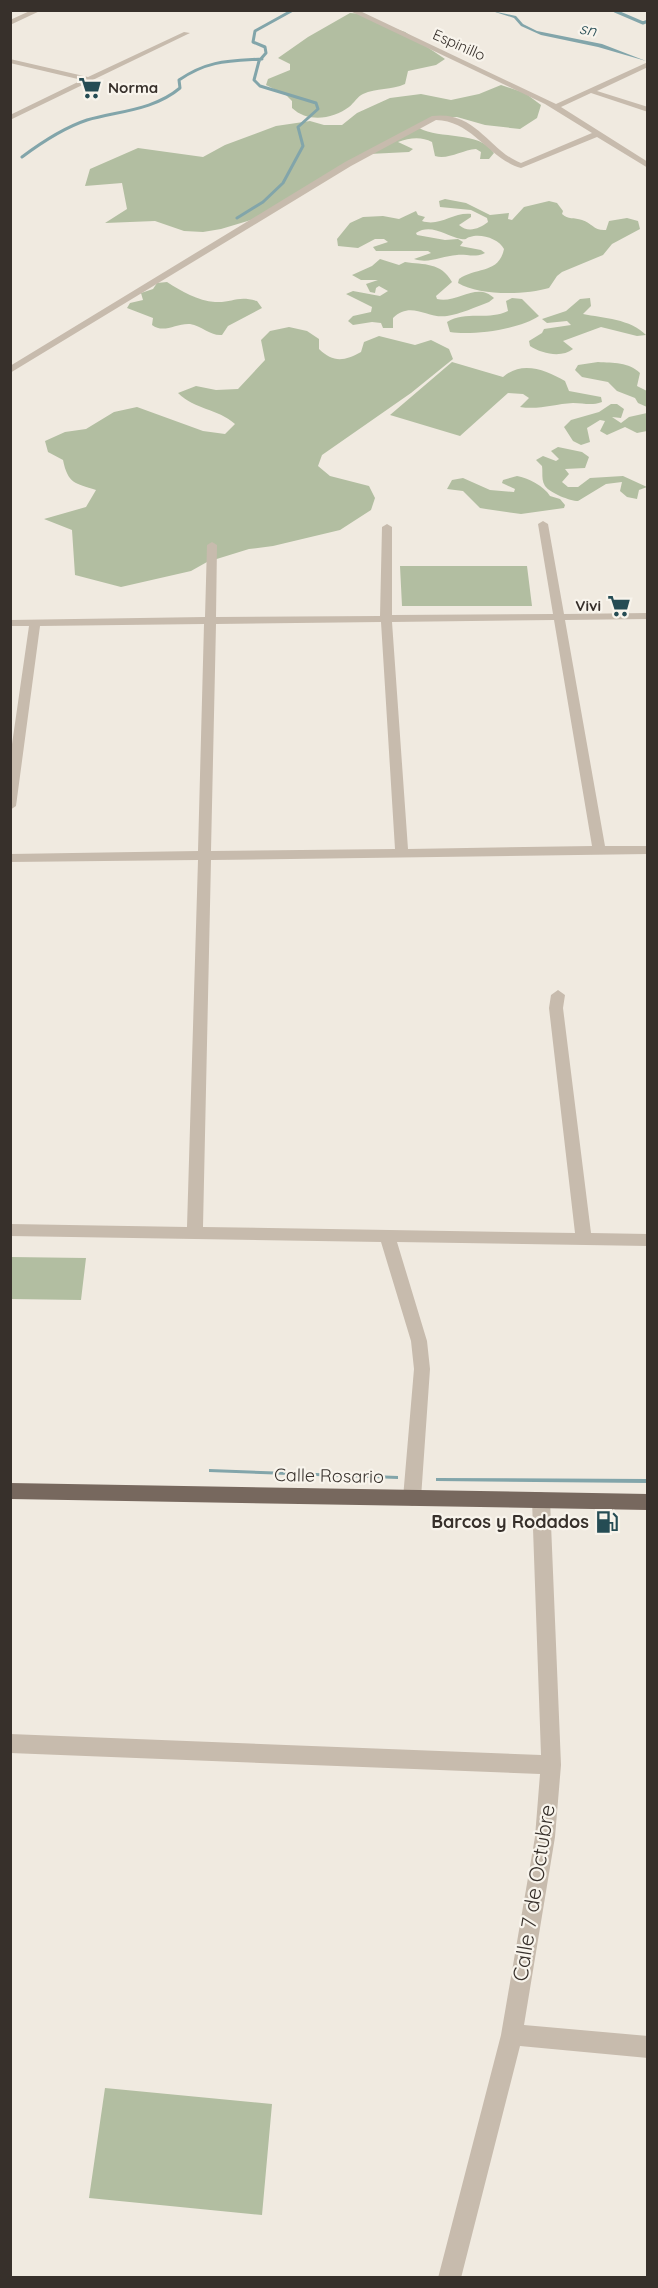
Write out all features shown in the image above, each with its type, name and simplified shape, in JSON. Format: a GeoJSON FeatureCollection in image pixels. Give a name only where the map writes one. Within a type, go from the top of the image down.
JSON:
{"type":"FeatureCollection","features":[{"type":"Feature","properties":{"kind":"main road","name":"Calle Rosario"},"geometry":{"type":"LineString","coordinates":[[10,1491],[648,1502]]}},
{"type":"Feature","properties":{"kind":"street"},"geometry":{"type":"LineString","coordinates":[[10,23],[39,10]]}},
{"type":"Feature","properties":{"kind":"street","name":"Espinillo"},"geometry":{"type":"LineString","coordinates":[[351,10],[556,106],[648,166]]}},
{"type":"Feature","properties":{"kind":"street"},"geometry":{"type":"LineString","coordinates":[[10,118],[186,33]]}},
{"type":"Feature","properties":{"kind":"street"},"geometry":{"type":"LineString","coordinates":[[10,61],[90,80]]}},
{"type":"Feature","properties":{"kind":"street"},"geometry":{"type":"LineString","coordinates":[[556,106],[647,64]]}},
{"type":"Feature","properties":{"kind":"street"},"geometry":{"type":"LineString","coordinates":[[591,90],[648,110]]}},
{"type":"Feature","properties":{"kind":"street"},"geometry":{"type":"LineString","coordinates":[[10,370],[348,164],[435,118],[445,116],[457,119],[513,163],[521,166],[599,133]]}},
{"type":"Feature","properties":{"kind":"street"},"geometry":{"type":"LineString","coordinates":[[543,524],[561,617],[599,851]]}},
{"type":"Feature","properties":{"kind":"street"},"geometry":{"type":"LineString","coordinates":[[387,527],[386,619],[402,853]]}},
{"type":"Feature","properties":{"kind":"street"},"geometry":{"type":"LineString","coordinates":[[195,1233],[212,545]]}},
{"type":"Feature","properties":{"kind":"street"},"geometry":{"type":"LineString","coordinates":[[10,623],[648,616]]}},
{"type":"Feature","properties":{"kind":"street"},"geometry":{"type":"LineString","coordinates":[[10,806],[35,623]]}},
{"type":"Feature","properties":{"kind":"street"},"geometry":{"type":"LineString","coordinates":[[10,858],[648,850]]}},
{"type":"Feature","properties":{"kind":"street"},"geometry":{"type":"LineString","coordinates":[[558,995],[556,1008],[584,1239]]}},
{"type":"Feature","properties":{"kind":"street"},"geometry":{"type":"LineString","coordinates":[[10,1230],[648,1240]]}},
{"type":"Feature","properties":{"kind":"street"},"geometry":{"type":"LineString","coordinates":[[387,1236],[419,1341],[422,1369],[412,1498]]}},
{"type":"Feature","properties":{"kind":"street","name":"Calle 7 de Octubre"},"geometry":{"type":"LineString","coordinates":[[449,2277],[512,2035],[545,1837],[551,1765],[541,1500]]}},
{"type":"Feature","properties":{"kind":"street"},"geometry":{"type":"LineString","coordinates":[[10,1743],[551,1765]]}},
{"type":"Feature","properties":{"kind":"street"},"geometry":{"type":"LineString","coordinates":[[512,2035],[648,2047]]}},
{"type":"Feature","properties":{"kind":"green space"},"geometry":{"type":"Polygon","coordinates":[[[350,13],[365,14],[382,24],[405,32],[445,59],[436,65],[408,71],[405,84],[363,94],[343,111],[328,117],[305,116],[298,113],[292,108],[292,101],[286,95],[266,85],[268,79],[290,70],[290,64],[278,58],[308,37],[350,13]]]}},
{"type":"Feature","properties":{"kind":"green space"},"geometry":{"type":"Polygon","coordinates":[[[501,85],[525,93],[541,105],[537,118],[520,129],[485,125],[457,117],[438,118],[419,128],[437,134],[479,141],[494,153],[489,159],[480,159],[481,152],[476,149],[445,157],[435,156],[432,142],[419,138],[406,139],[398,142],[413,149],[409,152],[369,154],[268,215],[221,229],[203,232],[184,231],[155,221],[105,223],[127,209],[122,183],[85,186],[90,169],[138,148],[203,157],[225,145],[276,126],[310,121],[324,125],[342,125],[357,113],[390,98],[421,94],[451,100],[479,94],[501,85]]]}},
{"type":"Feature","properties":{"kind":"green space"},"geometry":{"type":"Polygon","coordinates":[[[445,199],[466,203],[490,215],[509,213],[508,219],[512,220],[524,207],[549,201],[557,203],[564,216],[585,221],[599,229],[606,230],[609,221],[627,218],[638,221],[640,229],[612,244],[603,255],[562,272],[549,288],[516,293],[478,290],[458,283],[459,279],[466,275],[497,263],[501,257],[504,249],[502,245],[484,236],[463,239],[438,231],[422,230],[416,233],[417,235],[445,240],[458,239],[463,242],[460,246],[481,250],[485,253],[425,261],[414,259],[431,253],[428,251],[376,251],[373,247],[388,242],[384,239],[375,239],[358,248],[338,246],[337,239],[350,223],[363,217],[383,216],[399,219],[416,211],[418,215],[425,217],[422,221],[429,222],[471,214],[471,217],[459,225],[466,229],[481,227],[488,222],[487,218],[471,210],[440,207],[439,201],[445,199]]]}},
{"type":"Feature","properties":{"kind":"green space"},"geometry":{"type":"Polygon","coordinates":[[[380,259],[399,265],[405,262],[425,264],[443,271],[452,282],[436,296],[437,299],[452,299],[474,292],[487,293],[494,298],[489,302],[447,316],[413,310],[406,311],[393,318],[393,328],[383,328],[381,323],[372,322],[353,325],[348,321],[353,316],[371,312],[372,307],[346,294],[353,291],[380,296],[388,291],[379,286],[375,293],[370,292],[366,284],[378,280],[361,280],[352,275],[372,266],[380,259]]]}},
{"type":"Feature","properties":{"kind":"green space"},"geometry":{"type":"Polygon","coordinates":[[[167,282],[202,300],[221,302],[250,299],[257,301],[262,308],[228,326],[222,335],[190,324],[157,328],[152,325],[153,318],[127,308],[130,303],[143,300],[141,293],[153,289],[157,283],[167,282]]]}},
{"type":"Feature","properties":{"kind":"green space"},"geometry":{"type":"Polygon","coordinates":[[[512,298],[522,299],[539,316],[520,325],[496,330],[471,333],[450,332],[447,322],[454,318],[500,314],[508,311],[506,301],[512,298]]]}},
{"type":"Feature","properties":{"kind":"green space"},"geometry":{"type":"Polygon","coordinates":[[[590,298],[591,306],[583,314],[625,322],[646,335],[637,336],[601,327],[563,341],[573,349],[568,352],[546,353],[530,346],[529,341],[542,333],[544,329],[571,325],[567,321],[547,323],[542,319],[566,311],[580,299],[590,298]]]}},
{"type":"Feature","properties":{"kind":"green space"},"geometry":{"type":"Polygon","coordinates":[[[289,327],[307,331],[319,339],[319,349],[324,354],[339,359],[361,352],[364,342],[379,336],[415,345],[431,340],[449,349],[453,359],[411,393],[322,455],[318,466],[330,476],[369,486],[375,498],[371,510],[340,530],[273,546],[249,549],[207,562],[191,571],[121,587],[75,575],[72,530],[44,519],[86,507],[96,490],[78,484],[70,478],[63,460],[48,452],[45,441],[65,432],[86,429],[114,412],[137,407],[203,431],[225,434],[235,424],[221,415],[192,403],[178,393],[196,386],[216,390],[238,389],[265,360],[261,340],[270,331],[289,327]]]}},
{"type":"Feature","properties":{"kind":"green space"},"geometry":{"type":"Polygon","coordinates":[[[452,362],[503,377],[518,369],[542,370],[565,381],[569,391],[601,397],[602,402],[527,408],[520,407],[529,398],[523,394],[508,393],[460,436],[390,415],[452,362]]]}},
{"type":"Feature","properties":{"kind":"green space"},"geometry":{"type":"Polygon","coordinates":[[[598,362],[626,365],[636,369],[640,373],[637,386],[647,391],[647,407],[638,403],[635,398],[617,391],[608,382],[582,377],[575,370],[578,365],[598,362]]]}},
{"type":"Feature","properties":{"kind":"green space"},"geometry":{"type":"Polygon","coordinates":[[[611,404],[617,404],[624,409],[621,418],[612,417],[621,423],[629,417],[647,413],[647,431],[637,433],[625,427],[607,435],[600,431],[605,421],[600,420],[587,428],[590,442],[581,445],[573,441],[564,427],[571,420],[599,412],[611,404]]]}},
{"type":"Feature","properties":{"kind":"green space"},"geometry":{"type":"Polygon","coordinates":[[[558,447],[582,452],[589,457],[585,468],[565,469],[569,474],[562,482],[568,487],[578,487],[590,478],[623,476],[647,487],[639,490],[637,499],[627,497],[620,491],[622,482],[606,484],[578,501],[560,496],[545,486],[542,466],[536,460],[543,456],[556,461],[559,459],[551,451],[558,447]]]}},
{"type":"Feature","properties":{"kind":"green space"},"geometry":{"type":"Polygon","coordinates":[[[517,476],[535,483],[550,496],[560,499],[565,505],[564,508],[521,514],[486,509],[480,508],[463,491],[447,489],[452,480],[463,478],[490,490],[514,492],[515,489],[502,483],[503,480],[517,476]]]}},
{"type":"Feature","properties":{"kind":"green space"},"geometry":{"type":"Polygon","coordinates":[[[400,566],[527,566],[532,606],[402,606],[400,566]]]}},
{"type":"Feature","properties":{"kind":"green space"},"geometry":{"type":"Polygon","coordinates":[[[11,1257],[86,1258],[81,1300],[11,1299],[11,1257]]]}},
{"type":"Feature","properties":{"kind":"green space"},"geometry":{"type":"Polygon","coordinates":[[[105,2088],[272,2104],[262,2215],[89,2198],[105,2088]]]}},
{"type":"Feature","properties":{"kind":"water"},"geometry":{"type":"Polygon","coordinates":[[[492,11],[516,16],[523,24],[537,31],[602,44],[646,61],[598,47],[541,35],[521,26],[514,18],[492,11]]]}},
{"type":"Feature","properties":{"kind":"water"},"geometry":{"type":"Polygon","coordinates":[[[209,1469],[398,1476],[398,1479],[209,1472],[209,1469]]]}},
{"type":"Feature","properties":{"kind":"water"},"geometry":{"type":"Polygon","coordinates":[[[436,1478],[647,1479],[648,1483],[436,1481],[436,1478]]]}},
{"type":"Feature","properties":{"kind":"waterway"},"geometry":{"type":"LineString","coordinates":[[261,59],[266,53],[265,47],[253,42],[255,31],[293,10]]}},
{"type":"Feature","properties":{"kind":"waterway"},"geometry":{"type":"LineString","coordinates":[[615,11],[643,23],[648,21]]}},
{"type":"Feature","properties":{"kind":"waterway"},"geometry":{"type":"LineString","coordinates":[[22,157],[53,136],[78,123],[159,101],[180,88],[179,80],[209,65],[261,59]]}},
{"type":"Feature","properties":{"kind":"waterway"},"geometry":{"type":"LineString","coordinates":[[237,218],[263,202],[283,183],[303,146],[298,127],[318,109],[316,103],[260,86],[254,80],[261,59]]}},
{"type":"Feature","properties":{"kind":"place","name":"Norma"},"geometry":{"type":"Point","coordinates":[90,88]}},
{"type":"Feature","properties":{"kind":"place","name":"Vivi"},"geometry":{"type":"Point","coordinates":[619,606]}},
{"type":"Feature","properties":{"kind":"place","name":"Barcos y Rodados"},"geometry":{"type":"Point","coordinates":[607,1522]}},
{"type":"Feature","properties":{"kind":"water label","name":"sn"},"geometry":{"type":"Point","coordinates":[588,29]}}]}
